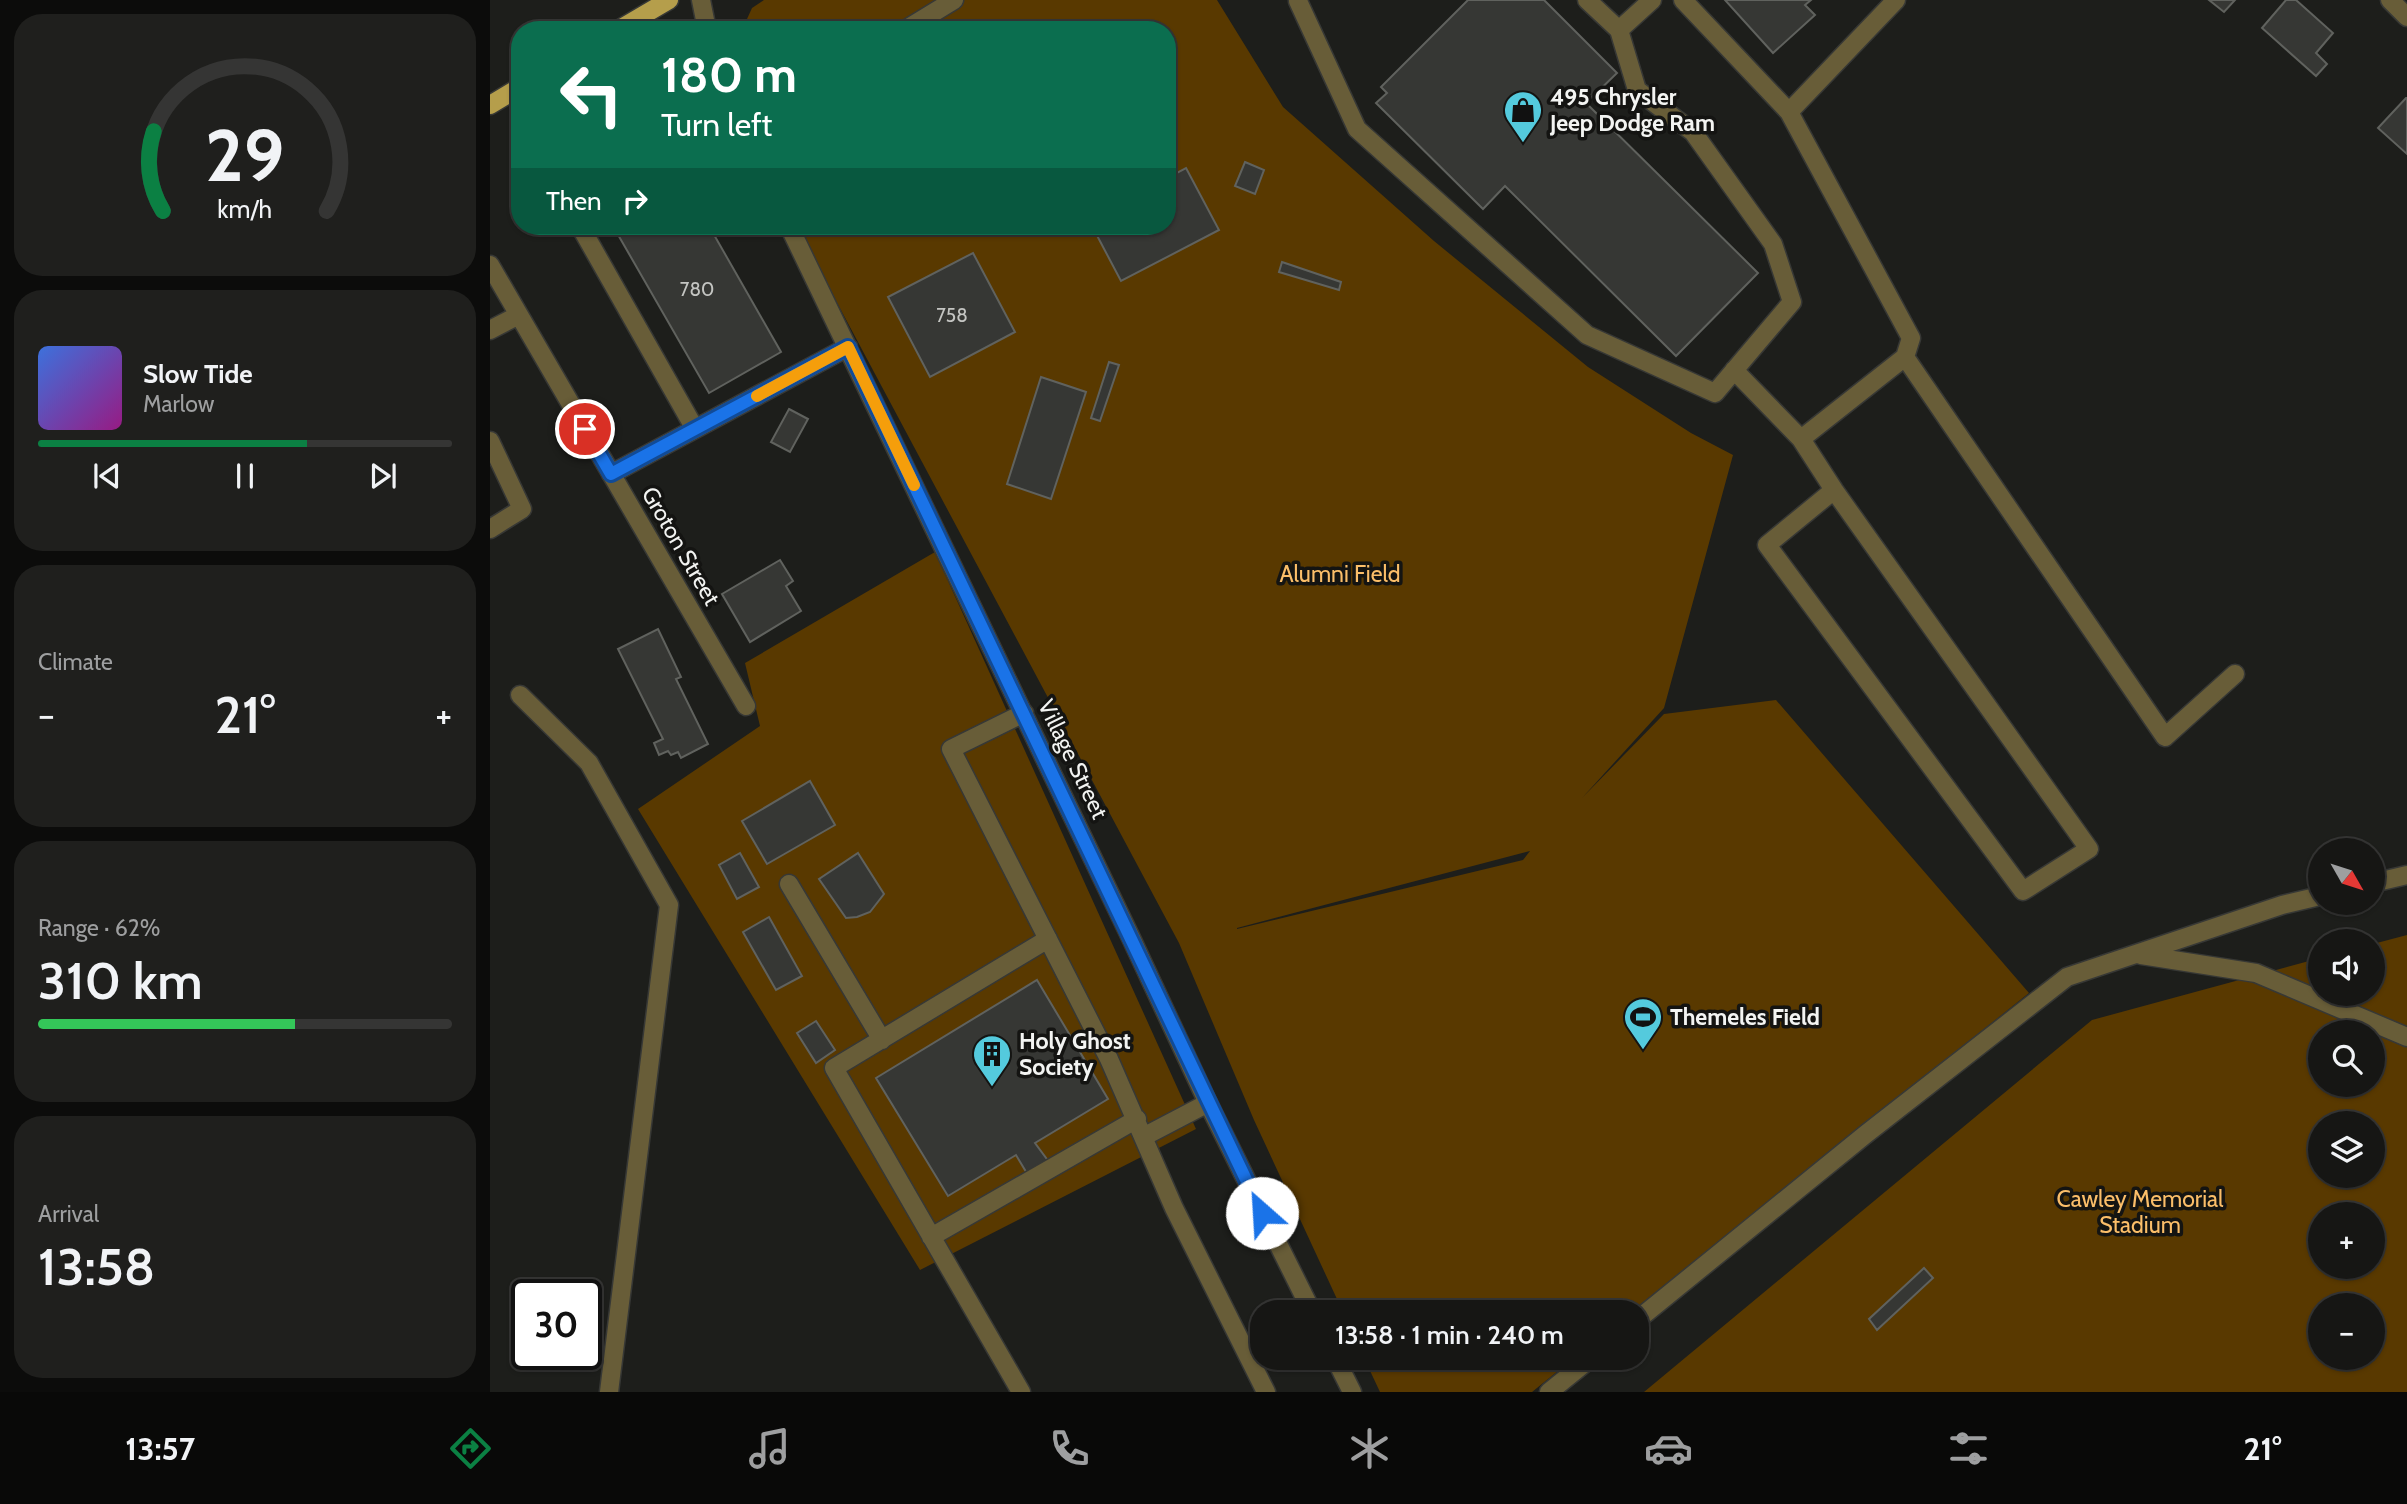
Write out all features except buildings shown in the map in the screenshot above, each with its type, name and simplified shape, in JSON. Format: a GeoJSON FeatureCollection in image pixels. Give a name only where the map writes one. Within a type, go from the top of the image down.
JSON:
{"type":"FeatureCollection","features":[{"type":"Feature","properties":{"kind":"main road"},"geometry":{"type":"LineString","coordinates":[[633,21],[669,0]]}},
{"type":"Feature","properties":{"kind":"main road"},"geometry":{"type":"LineString","coordinates":[[490,105],[511,92]]}},
{"type":"Feature","properties":{"kind":"street"},"geometry":{"type":"LineString","coordinates":[[701,0],[705,21]]}},
{"type":"Feature","properties":{"kind":"street"},"geometry":{"type":"LineString","coordinates":[[920,21],[954,0]]}},
{"type":"Feature","properties":{"kind":"street"},"geometry":{"type":"LineString","coordinates":[[1298,0],[1357,129],[1587,334],[1715,393],[1792,302],[1773,244],[1693,132],[1637,90],[1619,30],[1587,0]]}},
{"type":"Feature","properties":{"kind":"street"},"geometry":{"type":"LineString","coordinates":[[1619,30],[1652,0]]}},
{"type":"Feature","properties":{"kind":"street"},"geometry":{"type":"LineString","coordinates":[[1683,0],[1789,112],[1911,338],[1905,357],[1801,439]]}},
{"type":"Feature","properties":{"kind":"street"},"geometry":{"type":"LineString","coordinates":[[1789,112],[1896,0]]}},
{"type":"Feature","properties":{"kind":"street"},"geometry":{"type":"LineString","coordinates":[[2390,0],[2407,17]]}},
{"type":"Feature","properties":{"kind":"street"},"geometry":{"type":"LineString","coordinates":[[585,235],[695,429]]}},
{"type":"Feature","properties":{"kind":"street","name":"Village Street"},"geometry":{"type":"LineString","coordinates":[[793,235],[1208,1103],[1306,1300]]}},
{"type":"Feature","properties":{"kind":"street","name":"Groton Street"},"geometry":{"type":"LineString","coordinates":[[490,265],[746,706]]}},
{"type":"Feature","properties":{"kind":"street"},"geometry":{"type":"LineString","coordinates":[[490,330],[519,315]]}},
{"type":"Feature","properties":{"kind":"street"},"geometry":{"type":"LineString","coordinates":[[611,474],[848,347]]}},
{"type":"Feature","properties":{"kind":"street"},"geometry":{"type":"LineString","coordinates":[[1905,357],[2165,737],[2235,674]]}},
{"type":"Feature","properties":{"kind":"street"},"geometry":{"type":"LineString","coordinates":[[1734,370],[1801,439],[1834,490],[2088,849],[2023,891],[1767,545],[1834,490]]}},
{"type":"Feature","properties":{"kind":"street"},"geometry":{"type":"LineString","coordinates":[[490,441],[522,509],[490,529]]}},
{"type":"Feature","properties":{"kind":"street"},"geometry":{"type":"LineString","coordinates":[[520,695],[589,764],[669,905],[609,1392]]}},
{"type":"Feature","properties":{"kind":"street"},"geometry":{"type":"LineString","coordinates":[[1024,713],[951,749],[1109,1059],[1145,1136],[1174,1208],[1266,1392]]}},
{"type":"Feature","properties":{"kind":"street"},"geometry":{"type":"LineString","coordinates":[[2385,880],[2407,875]]}},
{"type":"Feature","properties":{"kind":"street"},"geometry":{"type":"LineString","coordinates":[[789,884],[882,1040]]}},
{"type":"Feature","properties":{"kind":"street"},"geometry":{"type":"LineString","coordinates":[[1649,1310],[1866,1134],[2067,977],[2282,905],[2308,899]]}},
{"type":"Feature","properties":{"kind":"street"},"geometry":{"type":"LineString","coordinates":[[1021,1392],[834,1069],[1048,939]]}},
{"type":"Feature","properties":{"kind":"street"},"geometry":{"type":"LineString","coordinates":[[2137,954],[2256,973],[2407,1037]]}},
{"type":"Feature","properties":{"kind":"street"},"geometry":{"type":"LineString","coordinates":[[1145,1136],[1208,1103]]}},
{"type":"Feature","properties":{"kind":"street"},"geometry":{"type":"LineString","coordinates":[[931,1237],[1137,1119]]}},
{"type":"Feature","properties":{"kind":"street"},"geometry":{"type":"LineString","coordinates":[[1341,1370],[1352,1392]]}},
{"type":"Feature","properties":{"kind":"street"},"geometry":{"type":"LineString","coordinates":[[1549,1392],[1576,1370]]}},
{"type":"Feature","properties":{"kind":"green space","name":"Alumni Field"},"geometry":{"type":"Polygon","coordinates":[[[764,0],[1217,0],[1283,107],[1434,241],[1588,367],[1691,433],[1733,455],[1664,708],[1582,798],[1664,714],[1776,700],[2029,993],[1646,1300],[1337,1300],[1254,1120],[1179,943],[801,235],[1176,235],[1176,21],[746,21],[752,8],[764,0]],[[1530,851],[1237,928],[1523,860],[1530,851]]]}},
{"type":"Feature","properties":{"kind":"green space"},"geometry":{"type":"Polygon","coordinates":[[[935,552],[1196,1129],[920,1270],[638,809],[760,726],[745,663],[935,552]]]}},
{"type":"Feature","properties":{"kind":"green space","name":"Cawley Memorial Stadium"},"geometry":{"type":"Polygon","coordinates":[[[2407,935],[2407,1392],[1644,1392],[2092,1020],[2308,961],[2308,1006],[2385,1006],[2385,941],[2407,935]]]}},
{"type":"Feature","properties":{"kind":"green space"},"geometry":{"type":"Polygon","coordinates":[[[1370,1370],[1559,1370],[1532,1392],[1380,1392],[1370,1370]]]}},
{"type":"Feature","properties":{"kind":"slow traffic"},"geometry":{"type":"LineString","coordinates":[[757,396],[848,347],[914,485]]}},
{"type":"Feature","properties":{"kind":"place","name":"495 Chrysler Jeep Dodge Ram"},"geometry":{"type":"Point","coordinates":[1523,144]}},
{"type":"Feature","properties":{"kind":"place","name":"Themeles Field"},"geometry":{"type":"Point","coordinates":[1643,1051]}},
{"type":"Feature","properties":{"kind":"place","name":"Holy Ghost Society"},"geometry":{"type":"Point","coordinates":[992,1088]}},
{"type":"Feature","properties":{"kind":"route"},"geometry":{"type":"LineString","coordinates":[[585,429],[611,474],[848,347],[1262,1213]]}}]}
